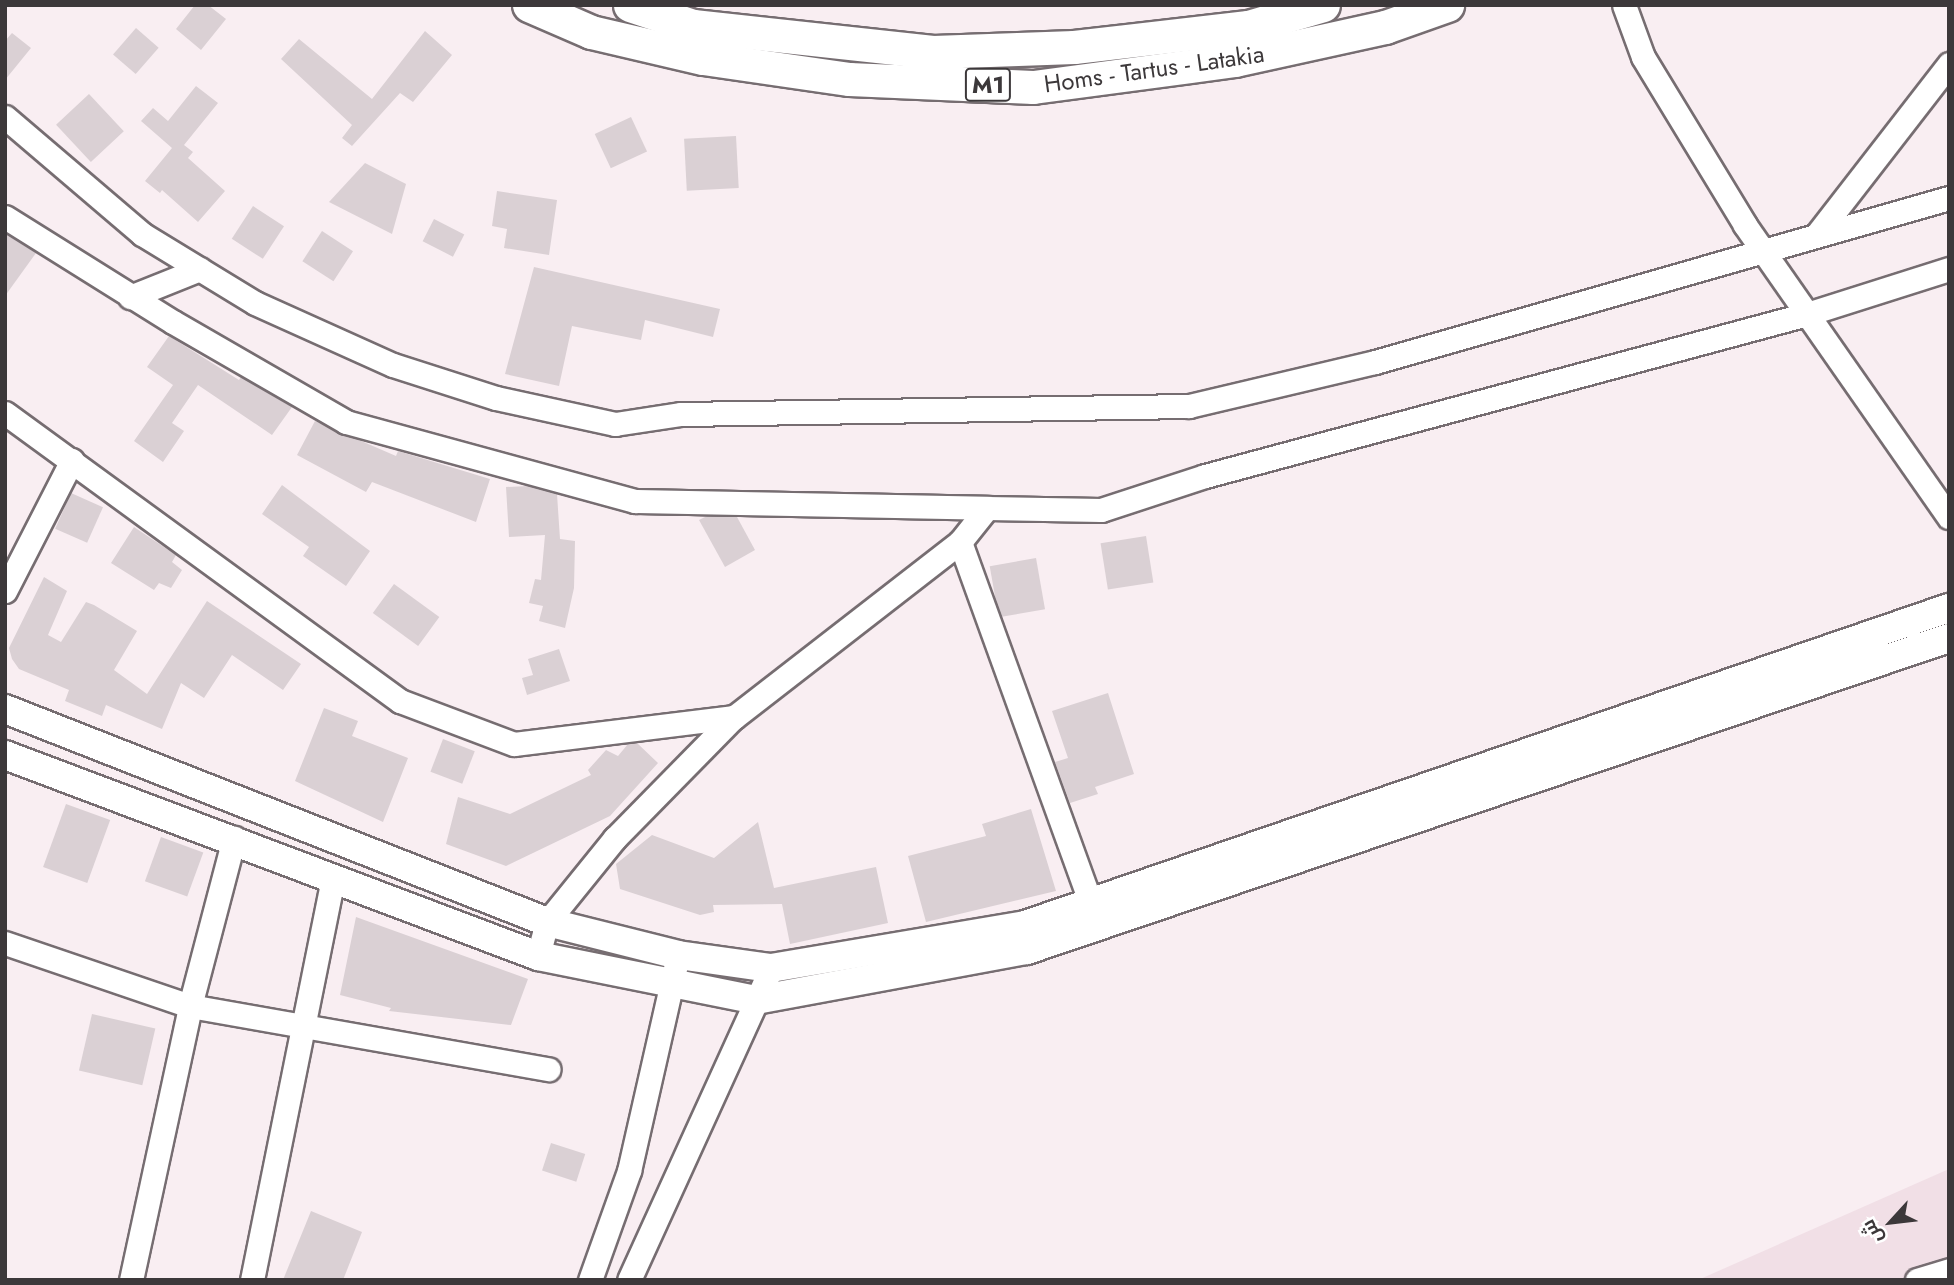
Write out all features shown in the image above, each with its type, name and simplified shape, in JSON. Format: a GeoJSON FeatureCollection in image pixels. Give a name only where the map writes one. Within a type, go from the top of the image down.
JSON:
{"type":"FeatureCollection","features":[{"type":"Feature","properties":{"kind":"highway","name":"Homs - Tartus - Latakia"},"geometry":{"type":"LineString","coordinates":[[529,5],[592,32],[703,58],[849,79],[1033,87],[1235,60],[1385,27],[1447,5]]}},
{"type":"Feature","properties":{"kind":"highway","name":"Homs - Tartus - Latakia"},"geometry":{"type":"LineString","coordinates":[[630,5],[694,26],[933,52],[1074,47],[1248,27],[1323,5]]}},
{"type":"Feature","properties":{"kind":"main road"},"geometry":{"type":"LineString","coordinates":[[5,709],[547,922],[678,955],[771,968],[1025,925],[1949,608]]}},
{"type":"Feature","properties":{"kind":"main road"},"geometry":{"type":"LineString","coordinates":[[5,755],[234,838],[333,880],[538,956],[673,986],[756,1000],[1027,950],[1949,638]]}},
{"type":"Feature","properties":{"kind":"street"},"geometry":{"type":"LineString","coordinates":[[1624,5],[1643,57],[1761,249],[1949,517]]}},
{"type":"Feature","properties":{"kind":"street"},"geometry":{"type":"LineString","coordinates":[[1818,233],[1949,64]]}},
{"type":"Feature","properties":{"kind":"street"},"geometry":{"type":"LineString","coordinates":[[5,117],[142,234],[255,303],[393,365],[496,398],[615,424],[681,414],[1189,405],[1375,362],[1761,249],[1949,198]]}},
{"type":"Feature","properties":{"kind":"street"},"geometry":{"type":"LineString","coordinates":[[5,217],[130,296],[346,422],[635,501],[1101,510],[1486,398],[1807,314],[1949,270]]}},
{"type":"Feature","properties":{"kind":"street"},"geometry":{"type":"LineString","coordinates":[[130,296],[200,269]]}},
{"type":"Feature","properties":{"kind":"street"},"geometry":{"type":"LineString","coordinates":[[5,413],[400,701],[514,744],[734,717]]}},
{"type":"Feature","properties":{"kind":"street"},"geometry":{"type":"LineString","coordinates":[[5,591],[72,460]]}},
{"type":"Feature","properties":{"kind":"street"},"geometry":{"type":"LineString","coordinates":[[538,956],[547,922],[615,838],[734,717],[960,542],[987,508]]}},
{"type":"Feature","properties":{"kind":"street"},"geometry":{"type":"LineString","coordinates":[[960,542],[1091,903]]}},
{"type":"Feature","properties":{"kind":"street"},"geometry":{"type":"LineString","coordinates":[[131,1280],[190,1006],[234,838]]}},
{"type":"Feature","properties":{"kind":"street"},"geometry":{"type":"LineString","coordinates":[[252,1280],[333,880]]}},
{"type":"Feature","properties":{"kind":"street"},"geometry":{"type":"LineString","coordinates":[[5,943],[190,1006],[549,1069]]}},
{"type":"Feature","properties":{"kind":"street"},"geometry":{"type":"LineString","coordinates":[[590,1280],[629,1171],[678,955]]}},
{"type":"Feature","properties":{"kind":"street"},"geometry":{"type":"LineString","coordinates":[[629,1280],[771,968]]}},
{"type":"Feature","properties":{"kind":"street"},"geometry":{"type":"LineString","coordinates":[[1917,1280],[1949,1270]]}},
{"type":"Feature","properties":{"kind":"shaded area"},"geometry":{"type":"Polygon","coordinates":[[[1949,1169],[1949,1280],[1698,1280],[1949,1169]]]}},
{"type":"Feature","properties":{"kind":"building"},"geometry":{"type":"Polygon","coordinates":[[[195,5],[208,5],[226,19],[201,50],[176,29],[195,5]]]}},
{"type":"Feature","properties":{"kind":"building"},"geometry":{"type":"Polygon","coordinates":[[[136,28],[159,48],[136,74],[113,54],[136,28]]]}},
{"type":"Feature","properties":{"kind":"building"},"geometry":{"type":"Polygon","coordinates":[[[425,31],[452,55],[413,102],[400,93],[352,146],[342,138],[352,125],[281,59],[299,39],[372,99],[425,31]]]}},
{"type":"Feature","properties":{"kind":"building"},"geometry":{"type":"Polygon","coordinates":[[[12,33],[31,48],[5,80],[5,41],[12,33]]]}},
{"type":"Feature","properties":{"kind":"building"},"geometry":{"type":"Polygon","coordinates":[[[196,86],[218,103],[184,145],[193,152],[188,158],[225,191],[198,222],[162,190],[160,193],[145,181],[172,148],[141,121],[153,108],[168,121],[196,86]]]}},
{"type":"Feature","properties":{"kind":"building"},"geometry":{"type":"Polygon","coordinates":[[[89,94],[124,131],[91,162],[56,125],[89,94]]]}},
{"type":"Feature","properties":{"kind":"building"},"geometry":{"type":"Polygon","coordinates":[[[631,117],[647,151],[611,168],[595,134],[631,117]]]}},
{"type":"Feature","properties":{"kind":"building"},"geometry":{"type":"Polygon","coordinates":[[[736,136],[739,188],[687,191],[684,139],[736,136]]]}},
{"type":"Feature","properties":{"kind":"building"},"geometry":{"type":"Polygon","coordinates":[[[365,163],[406,184],[392,234],[329,202],[365,163]]]}},
{"type":"Feature","properties":{"kind":"building"},"geometry":{"type":"Polygon","coordinates":[[[497,191],[557,200],[549,255],[504,248],[507,229],[492,226],[497,191]]]}},
{"type":"Feature","properties":{"kind":"building"},"geometry":{"type":"Polygon","coordinates":[[[253,206],[284,226],[263,259],[232,239],[253,206]]]}},
{"type":"Feature","properties":{"kind":"building"},"geometry":{"type":"Polygon","coordinates":[[[434,219],[464,234],[453,257],[423,241],[434,219]]]}},
{"type":"Feature","properties":{"kind":"building"},"geometry":{"type":"Polygon","coordinates":[[[322,231],[353,251],[333,281],[302,261],[322,231]]]}},
{"type":"Feature","properties":{"kind":"building"},"geometry":{"type":"Polygon","coordinates":[[[5,234],[36,253],[5,296],[5,234]]]}},
{"type":"Feature","properties":{"kind":"building"},"geometry":{"type":"Polygon","coordinates":[[[534,267],[720,309],[713,337],[645,320],[641,340],[572,326],[559,386],[505,374],[534,267]]]}},
{"type":"Feature","properties":{"kind":"building"},"geometry":{"type":"Polygon","coordinates":[[[169,336],[239,380],[241,377],[292,407],[272,435],[198,385],[172,423],[184,431],[163,462],[134,441],[173,385],[147,367],[169,336]]]}},
{"type":"Feature","properties":{"kind":"building"},"geometry":{"type":"Polygon","coordinates":[[[315,421],[396,456],[398,451],[490,479],[476,522],[372,482],[366,492],[297,455],[315,421]]]}},
{"type":"Feature","properties":{"kind":"building"},"geometry":{"type":"Polygon","coordinates":[[[282,485],[370,551],[346,586],[303,556],[309,547],[262,514],[282,485]]]}},
{"type":"Feature","properties":{"kind":"building"},"geometry":{"type":"Polygon","coordinates":[[[528,486],[557,494],[560,539],[575,541],[574,588],[565,628],[539,621],[543,606],[529,603],[535,579],[541,580],[545,535],[509,537],[506,487],[528,486]]]}},
{"type":"Feature","properties":{"kind":"building"},"geometry":{"type":"Polygon","coordinates":[[[71,493],[103,507],[87,543],[55,529],[71,493]]]}},
{"type":"Feature","properties":{"kind":"building"},"geometry":{"type":"Polygon","coordinates":[[[707,516],[737,517],[755,550],[725,567],[699,520],[707,516]]]}},
{"type":"Feature","properties":{"kind":"building"},"geometry":{"type":"Polygon","coordinates":[[[134,527],[176,555],[172,562],[182,570],[171,588],[159,583],[154,590],[111,563],[134,527]]]}},
{"type":"Feature","properties":{"kind":"building"},"geometry":{"type":"Polygon","coordinates":[[[1146,536],[1153,582],[1108,590],[1101,543],[1146,536]]]}},
{"type":"Feature","properties":{"kind":"building"},"geometry":{"type":"Polygon","coordinates":[[[1036,558],[1045,609],[999,617],[990,566],[1036,558]]]}},
{"type":"Feature","properties":{"kind":"building"},"geometry":{"type":"Polygon","coordinates":[[[44,577],[67,591],[48,635],[61,642],[86,602],[94,605],[137,631],[114,670],[147,694],[207,601],[301,664],[283,690],[232,655],[204,698],[181,683],[162,729],[106,705],[102,716],[65,701],[69,690],[19,669],[12,659],[9,648],[44,577]]]}},
{"type":"Feature","properties":{"kind":"building"},"geometry":{"type":"Polygon","coordinates":[[[394,584],[439,617],[418,646],[373,613],[394,584]]]}},
{"type":"Feature","properties":{"kind":"building"},"geometry":{"type":"Polygon","coordinates":[[[559,649],[570,681],[527,695],[522,678],[533,675],[528,659],[559,649]]]}},
{"type":"Feature","properties":{"kind":"building"},"geometry":{"type":"Polygon","coordinates":[[[1108,693],[1134,774],[1095,787],[1098,794],[1070,803],[1055,762],[1068,758],[1052,711],[1108,693]]]}},
{"type":"Feature","properties":{"kind":"building"},"geometry":{"type":"Polygon","coordinates":[[[324,708],[358,721],[352,736],[408,758],[383,822],[295,781],[324,708]]]}},
{"type":"Feature","properties":{"kind":"building"},"geometry":{"type":"Polygon","coordinates":[[[443,739],[475,751],[462,784],[430,772],[443,739]]]}},
{"type":"Feature","properties":{"kind":"building"},"geometry":{"type":"Polygon","coordinates":[[[637,743],[658,763],[610,816],[506,866],[446,844],[458,797],[510,814],[591,775],[588,770],[606,750],[618,756],[628,744],[637,743]]]}},
{"type":"Feature","properties":{"kind":"building"},"geometry":{"type":"Polygon","coordinates":[[[66,804],[110,820],[87,883],[43,867],[66,804]]]}},
{"type":"Feature","properties":{"kind":"building"},"geometry":{"type":"Polygon","coordinates":[[[1031,809],[1056,891],[926,922],[908,856],[986,836],[982,824],[1031,809]]]}},
{"type":"Feature","properties":{"kind":"building"},"geometry":{"type":"Polygon","coordinates":[[[758,822],[774,888],[876,867],[888,923],[790,944],[782,904],[713,905],[714,912],[700,915],[620,889],[616,864],[652,835],[714,858],[758,822]]]}},
{"type":"Feature","properties":{"kind":"building"},"geometry":{"type":"Polygon","coordinates":[[[161,837],[203,852],[187,897],[145,881],[161,837]]]}},
{"type":"Feature","properties":{"kind":"building"},"geometry":{"type":"Polygon","coordinates":[[[356,917],[528,979],[511,1025],[389,1011],[391,1008],[340,995],[356,917]]]}},
{"type":"Feature","properties":{"kind":"building"},"geometry":{"type":"Polygon","coordinates":[[[92,1014],[155,1029],[142,1085],[79,1071],[92,1014]]]}},
{"type":"Feature","properties":{"kind":"building"},"geometry":{"type":"Polygon","coordinates":[[[551,1143],[585,1154],[576,1182],[542,1171],[551,1143]]]}},
{"type":"Feature","properties":{"kind":"building"},"geometry":{"type":"Polygon","coordinates":[[[311,1211],[362,1232],[343,1280],[283,1280],[311,1211]]]}}]}
